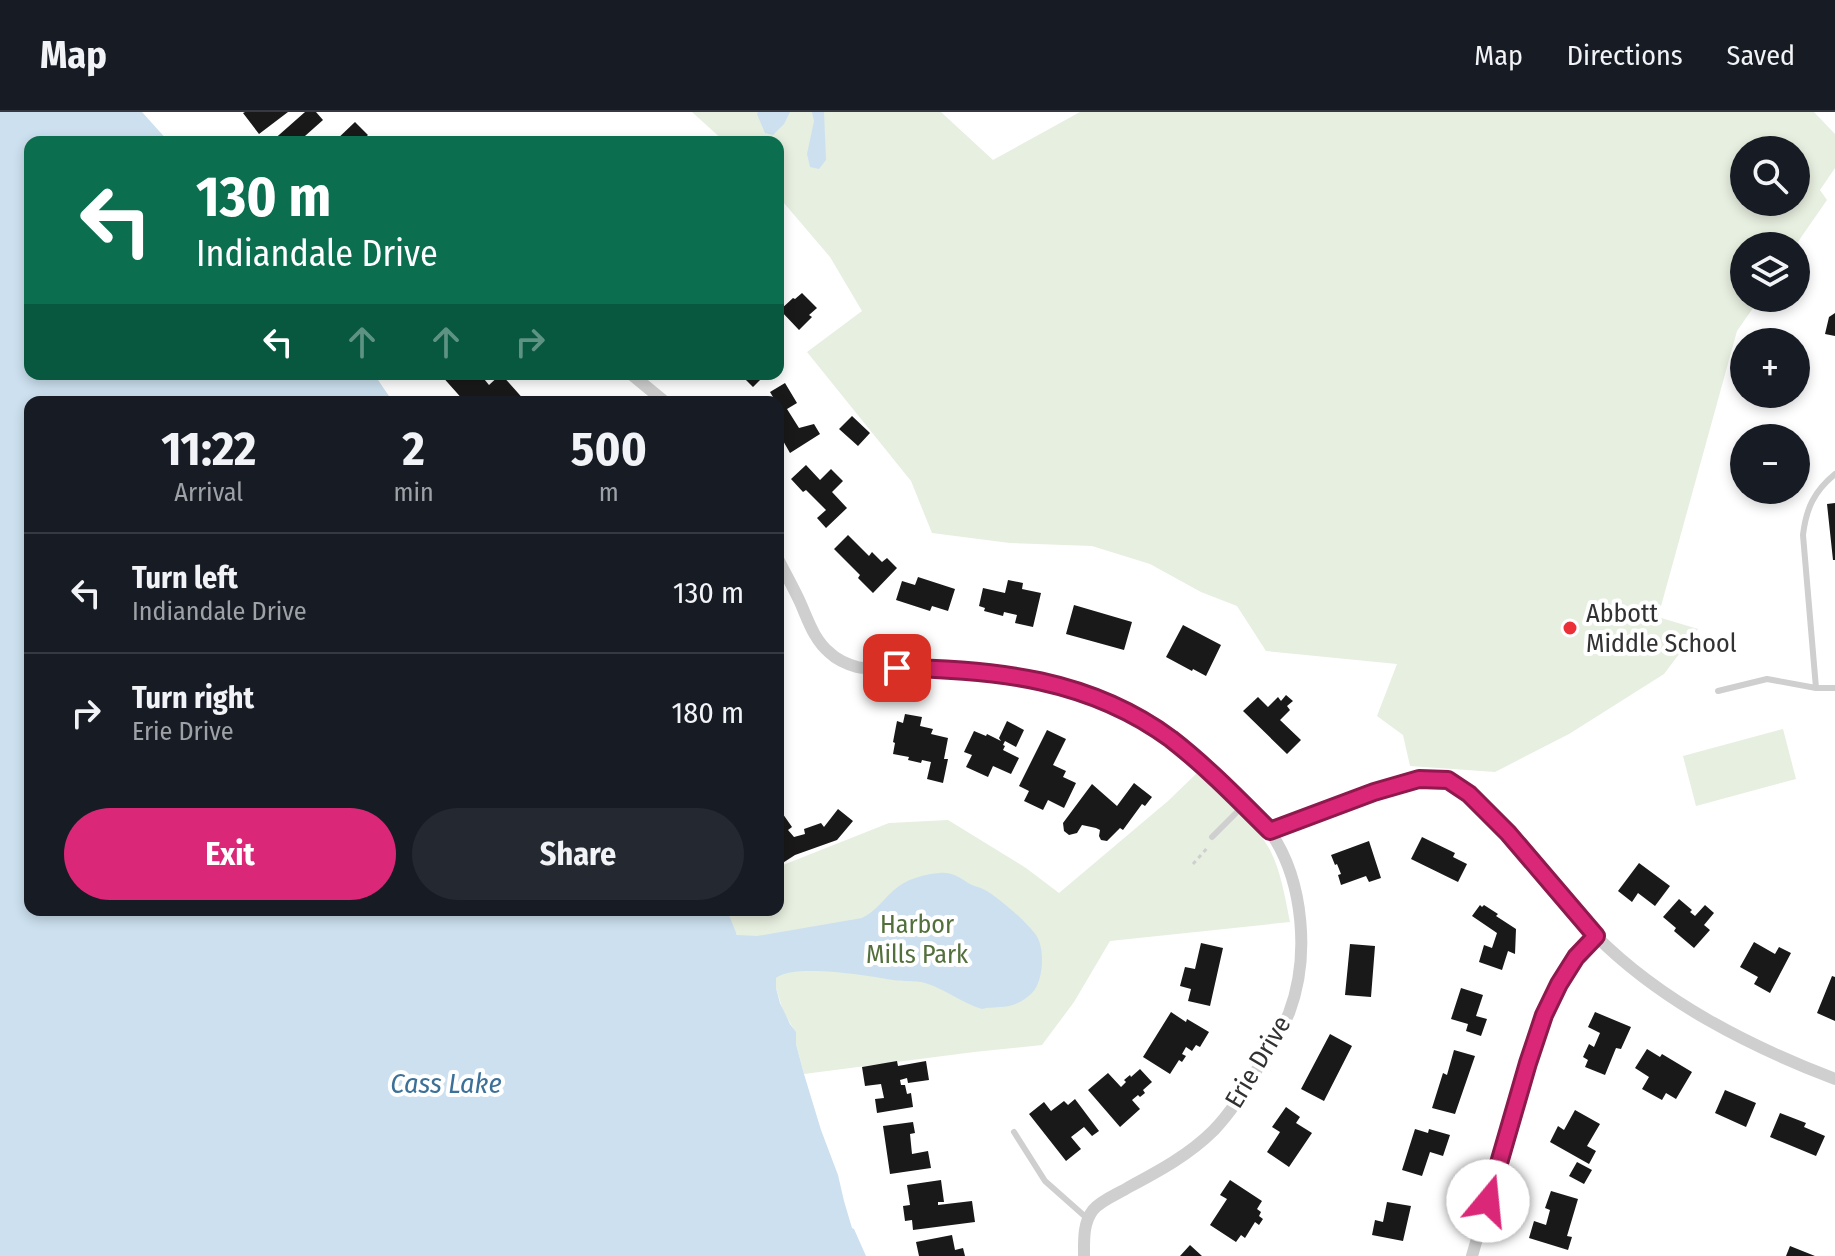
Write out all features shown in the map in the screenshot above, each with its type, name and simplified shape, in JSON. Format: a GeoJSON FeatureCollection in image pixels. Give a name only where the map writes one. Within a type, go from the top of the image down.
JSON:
{"type":"FeatureCollection","features":[{"type":"Feature","properties":{"kind":"street"},"geometry":{"type":"LineString","coordinates":[[638,380],[658,396]]}},
{"type":"Feature","properties":{"kind":"street","name":"Erie Drive"},"geometry":{"type":"LineString","coordinates":[[784,571],[816,638],[839,660],[859,668],[993,672],[1064,687],[1102,701],[1137,717],[1169,738],[1208,770],[1270,831],[1285,863],[1299,910],[1301,951],[1296,989],[1288,1014],[1235,1105],[1213,1131],[1177,1161],[1094,1209],[1089,1220]]}},
{"type":"Feature","properties":{"kind":"street"},"geometry":{"type":"LineString","coordinates":[[1270,831],[1374,792],[1419,779],[1448,780],[1469,794],[1508,833],[1596,936],[1661,990],[1703,1017],[1835,1079]]}},
{"type":"Feature","properties":{"kind":"street"},"geometry":{"type":"LineString","coordinates":[[1472,1256],[1544,1015],[1576,957],[1596,936]]}},
{"type":"Feature","properties":{"kind":"street"},"geometry":{"type":"LineString","coordinates":[[1084,1256],[1084,1230],[1089,1220]]}},
{"type":"Feature","properties":{"kind":"lane"},"geometry":{"type":"LineString","coordinates":[[1816,688],[1803,535],[1806,510],[1835,474]]}},
{"type":"Feature","properties":{"kind":"lane"},"geometry":{"type":"LineString","coordinates":[[1718,691],[1767,679],[1816,688],[1835,688]]}},
{"type":"Feature","properties":{"kind":"lane"},"geometry":{"type":"LineString","coordinates":[[1212,837],[1244,805]]}},
{"type":"Feature","properties":{"kind":"lane"},"geometry":{"type":"LineString","coordinates":[[1014,1132],[1045,1181],[1089,1220]]}},
{"type":"Feature","properties":{"kind":"path"},"geometry":{"type":"LineString","coordinates":[[1193,864],[1214,842],[1212,837]]}},
{"type":"Feature","properties":{"kind":"green space"},"geometry":{"type":"Polygon","coordinates":[[[692,112],[941,112],[993,160],[1080,112],[1814,112],[1835,134],[1835,168],[1820,190],[1827,200],[1805,232],[1730,232],[1730,312],[1750,312],[1739,328],[1730,328],[1730,356],[1658,617],[1698,629],[1664,674],[1569,734],[1495,772],[1410,766],[1403,735],[1377,716],[1397,664],[1266,651],[1237,606],[1201,592],[1150,564],[1092,546],[1010,543],[932,533],[911,481],[807,352],[862,311],[830,257],[784,203],[784,136],[718,136],[692,112]]]}},
{"type":"Feature","properties":{"kind":"green space"},"geometry":{"type":"Polygon","coordinates":[[[1783,729],[1796,779],[1696,806],[1683,756],[1783,729]]]}},
{"type":"Feature","properties":{"kind":"green space","name":"Harbor Mills Park"},"geometry":{"type":"Polygon","coordinates":[[[1198,772],[1227,799],[1270,850],[1280,876],[1290,922],[1110,941],[1074,1002],[1042,1045],[804,1074],[796,1033],[783,1011],[776,988],[734,930],[729,916],[784,916],[784,865],[889,823],[948,820],[1026,868],[1059,893],[1198,772]]]}},
{"type":"Feature","properties":{"kind":"water","name":"Cass Lake"},"geometry":{"type":"Polygon","coordinates":[[[0,112],[142,112],[164,136],[24,136],[24,380],[378,380],[389,396],[24,396],[24,916],[729,916],[737,935],[757,936],[862,918],[908,881],[944,873],[985,890],[1026,923],[1039,940],[1042,964],[1039,981],[1032,993],[1008,1006],[982,1009],[925,983],[815,971],[799,971],[776,978],[780,1003],[796,1032],[804,1074],[838,1175],[852,1228],[866,1256],[0,1256],[0,112]]]}},
{"type":"Feature","properties":{"kind":"water"},"geometry":{"type":"Polygon","coordinates":[[[758,112],[790,112],[773,135],[765,133],[758,112]]]}},
{"type":"Feature","properties":{"kind":"water"},"geometry":{"type":"Polygon","coordinates":[[[812,112],[824,112],[826,160],[819,169],[810,167],[807,154],[814,121],[812,112]]]}},
{"type":"Feature","properties":{"kind":"building"},"geometry":{"type":"Polygon","coordinates":[[[245,112],[288,112],[259,134],[245,112]]]}},
{"type":"Feature","properties":{"kind":"building"},"geometry":{"type":"Polygon","coordinates":[[[305,112],[316,112],[323,120],[305,136],[278,136],[305,112]]]}},
{"type":"Feature","properties":{"kind":"building"},"geometry":{"type":"Polygon","coordinates":[[[355,122],[368,135],[367,136],[340,136],[355,122]]]}},
{"type":"Feature","properties":{"kind":"building"},"geometry":{"type":"Polygon","coordinates":[[[802,293],[817,308],[799,330],[784,314],[784,306],[802,293]]]}},
{"type":"Feature","properties":{"kind":"building"},"geometry":{"type":"Polygon","coordinates":[[[1835,313],[1835,336],[1825,334],[1829,317],[1835,313]]]}},
{"type":"Feature","properties":{"kind":"building"},"geometry":{"type":"Polygon","coordinates":[[[445,380],[485,380],[489,385],[494,380],[506,380],[521,396],[460,396],[445,380]]]}},
{"type":"Feature","properties":{"kind":"building"},"geometry":{"type":"Polygon","coordinates":[[[746,380],[760,380],[753,387],[746,380]]]}},
{"type":"Feature","properties":{"kind":"building"},"geometry":{"type":"Polygon","coordinates":[[[785,383],[797,403],[787,409],[799,428],[814,424],[820,434],[790,453],[784,442],[784,396],[772,396],[770,392],[785,383]]]}},
{"type":"Feature","properties":{"kind":"building"},"geometry":{"type":"Polygon","coordinates":[[[852,416],[870,433],[858,446],[839,429],[852,416]]]}},
{"type":"Feature","properties":{"kind":"building"},"geometry":{"type":"Polygon","coordinates":[[[806,465],[820,480],[831,469],[843,481],[832,492],[847,508],[826,528],[817,518],[826,510],[791,479],[806,465]]]}},
{"type":"Feature","properties":{"kind":"building"},"geometry":{"type":"Polygon","coordinates":[[[1835,503],[1835,560],[1833,560],[1827,504],[1835,503]]]}},
{"type":"Feature","properties":{"kind":"building"},"geometry":{"type":"Polygon","coordinates":[[[848,535],[869,556],[872,552],[882,562],[887,558],[897,568],[873,593],[834,549],[848,535]]]}},
{"type":"Feature","properties":{"kind":"building"},"geometry":{"type":"Polygon","coordinates":[[[918,577],[955,589],[948,611],[932,606],[930,611],[896,600],[902,581],[915,585],[918,577]]]}},
{"type":"Feature","properties":{"kind":"building"},"geometry":{"type":"Polygon","coordinates":[[[1008,580],[1023,583],[1022,589],[1041,593],[1033,627],[1015,623],[1017,615],[1004,612],[1003,616],[984,611],[985,608],[979,606],[983,588],[1005,593],[1008,580]]]}},
{"type":"Feature","properties":{"kind":"building"},"geometry":{"type":"Polygon","coordinates":[[[1074,605],[1132,622],[1124,650],[1066,634],[1074,605]]]}},
{"type":"Feature","properties":{"kind":"building"},"geometry":{"type":"Polygon","coordinates":[[[1183,625],[1221,645],[1206,676],[1166,657],[1183,625]]]}},
{"type":"Feature","properties":{"kind":"building"},"geometry":{"type":"Polygon","coordinates":[[[1286,695],[1293,701],[1287,706],[1290,710],[1280,720],[1301,740],[1287,754],[1243,711],[1258,697],[1268,707],[1278,697],[1281,701],[1286,695]]]}},
{"type":"Feature","properties":{"kind":"building"},"geometry":{"type":"Polygon","coordinates":[[[905,714],[922,717],[920,726],[933,729],[931,734],[948,738],[943,783],[927,779],[931,762],[922,760],[921,763],[893,754],[897,721],[903,723],[905,714]]]}},
{"type":"Feature","properties":{"kind":"building"},"geometry":{"type":"Polygon","coordinates":[[[1007,721],[1024,730],[1016,747],[1005,741],[1003,745],[1003,750],[1019,758],[1011,774],[993,766],[988,777],[966,767],[972,755],[964,752],[974,731],[1001,741],[999,738],[1007,721]]]}},
{"type":"Feature","properties":{"kind":"building"},"geometry":{"type":"Polygon","coordinates":[[[1047,730],[1066,739],[1053,765],[1066,771],[1063,777],[1076,783],[1064,808],[1048,800],[1043,810],[1024,801],[1029,791],[1019,786],[1047,730]]]}},
{"type":"Feature","properties":{"kind":"building"},"geometry":{"type":"Polygon","coordinates":[[[1134,783],[1152,797],[1145,806],[1142,804],[1123,830],[1120,828],[1107,841],[1101,840],[1100,830],[1096,828],[1082,825],[1077,833],[1069,835],[1064,831],[1063,823],[1092,784],[1117,806],[1134,783]]]}},
{"type":"Feature","properties":{"kind":"building"},"geometry":{"type":"Polygon","coordinates":[[[838,809],[853,821],[837,840],[784,862],[784,816],[792,827],[788,830],[794,837],[805,834],[804,829],[821,823],[824,827],[838,809]]]}},
{"type":"Feature","properties":{"kind":"building"},"geometry":{"type":"Polygon","coordinates":[[[1422,837],[1455,853],[1453,857],[1467,864],[1458,882],[1411,859],[1422,837]]]}},
{"type":"Feature","properties":{"kind":"building"},"geometry":{"type":"Polygon","coordinates":[[[1369,841],[1381,878],[1369,882],[1366,876],[1341,885],[1338,875],[1341,874],[1331,855],[1369,841]]]}},
{"type":"Feature","properties":{"kind":"building"},"geometry":{"type":"Polygon","coordinates":[[[1639,863],[1670,886],[1655,906],[1638,893],[1632,902],[1618,891],[1639,863]]]}},
{"type":"Feature","properties":{"kind":"building"},"geometry":{"type":"Polygon","coordinates":[[[1679,899],[1695,916],[1705,905],[1714,913],[1704,925],[1710,930],[1694,948],[1663,917],[1679,899]]]}},
{"type":"Feature","properties":{"kind":"building"},"geometry":{"type":"Polygon","coordinates":[[[1480,905],[1498,914],[1496,916],[1516,929],[1515,954],[1508,951],[1502,970],[1479,962],[1484,945],[1492,948],[1497,933],[1472,916],[1480,905]]]}},
{"type":"Feature","properties":{"kind":"building"},"geometry":{"type":"Polygon","coordinates":[[[1754,942],[1775,954],[1779,947],[1791,953],[1770,993],[1754,984],[1758,977],[1740,967],[1754,942]]]}},
{"type":"Feature","properties":{"kind":"building"},"geometry":{"type":"Polygon","coordinates":[[[1201,943],[1223,948],[1210,1006],[1188,1001],[1191,989],[1180,986],[1185,967],[1195,969],[1201,943]]]}},
{"type":"Feature","properties":{"kind":"building"},"geometry":{"type":"Polygon","coordinates":[[[1350,944],[1375,946],[1371,997],[1345,995],[1350,944]]]}},
{"type":"Feature","properties":{"kind":"building"},"geometry":{"type":"Polygon","coordinates":[[[1832,976],[1835,977],[1835,1021],[1817,1013],[1832,976]]]}},
{"type":"Feature","properties":{"kind":"building"},"geometry":{"type":"Polygon","coordinates":[[[1461,988],[1483,995],[1476,1016],[1487,1019],[1481,1036],[1466,1031],[1468,1024],[1451,1019],[1461,988]]]}},
{"type":"Feature","properties":{"kind":"building"},"geometry":{"type":"Polygon","coordinates":[[[1171,1012],[1209,1032],[1200,1047],[1196,1045],[1192,1051],[1186,1047],[1182,1054],[1186,1056],[1182,1062],[1179,1060],[1170,1074],[1143,1057],[1171,1012]]]}},
{"type":"Feature","properties":{"kind":"building"},"geometry":{"type":"Polygon","coordinates":[[[1595,1012],[1631,1027],[1621,1049],[1616,1048],[1605,1075],[1585,1067],[1588,1060],[1583,1057],[1589,1044],[1594,1047],[1600,1033],[1588,1027],[1595,1012]]]}},
{"type":"Feature","properties":{"kind":"building"},"geometry":{"type":"Polygon","coordinates":[[[1330,1034],[1352,1046],[1324,1101],[1301,1089],[1330,1034]]]}},
{"type":"Feature","properties":{"kind":"building"},"geometry":{"type":"Polygon","coordinates":[[[1647,1049],[1692,1072],[1676,1099],[1666,1093],[1662,1100],[1642,1089],[1649,1077],[1635,1068],[1647,1049]]]}},
{"type":"Feature","properties":{"kind":"building"},"geometry":{"type":"Polygon","coordinates":[[[1454,1050],[1475,1056],[1455,1114],[1432,1108],[1454,1050]]]}},
{"type":"Feature","properties":{"kind":"building"},"geometry":{"type":"Polygon","coordinates":[[[897,1061],[898,1066],[926,1061],[929,1080],[908,1083],[907,1078],[900,1080],[907,1094],[911,1093],[913,1107],[877,1113],[875,1099],[884,1098],[881,1084],[865,1086],[862,1067],[897,1061]]]}},
{"type":"Feature","properties":{"kind":"building"},"geometry":{"type":"Polygon","coordinates":[[[1140,1069],[1152,1082],[1143,1090],[1145,1093],[1132,1100],[1140,1109],[1120,1127],[1088,1090],[1108,1073],[1121,1087],[1126,1082],[1124,1080],[1140,1069]]]}},
{"type":"Feature","properties":{"kind":"building"},"geometry":{"type":"Polygon","coordinates":[[[1725,1090],[1756,1103],[1746,1127],[1715,1113],[1725,1090]]]}},
{"type":"Feature","properties":{"kind":"building"},"geometry":{"type":"Polygon","coordinates":[[[1075,1099],[1099,1131],[1092,1136],[1084,1127],[1071,1137],[1081,1149],[1066,1161],[1029,1114],[1044,1102],[1051,1111],[1064,1101],[1068,1105],[1075,1099]]]}},
{"type":"Feature","properties":{"kind":"building"},"geometry":{"type":"Polygon","coordinates":[[[1286,1107],[1300,1117],[1296,1123],[1312,1133],[1289,1167],[1267,1152],[1280,1132],[1272,1127],[1286,1107]]]}},
{"type":"Feature","properties":{"kind":"building"},"geometry":{"type":"Polygon","coordinates":[[[1575,1110],[1600,1124],[1587,1146],[1596,1151],[1589,1164],[1550,1142],[1558,1126],[1564,1130],[1575,1110]]]}},
{"type":"Feature","properties":{"kind":"building"},"geometry":{"type":"Polygon","coordinates":[[[1780,1113],[1806,1123],[1804,1127],[1825,1136],[1816,1156],[1770,1137],[1780,1113]]]}},
{"type":"Feature","properties":{"kind":"building"},"geometry":{"type":"Polygon","coordinates":[[[913,1122],[915,1133],[910,1134],[912,1154],[928,1151],[931,1168],[890,1174],[883,1126],[913,1122]]]}},
{"type":"Feature","properties":{"kind":"building"},"geometry":{"type":"Polygon","coordinates":[[[1415,1129],[1450,1135],[1443,1156],[1430,1152],[1422,1176],[1402,1170],[1415,1129]]]}},
{"type":"Feature","properties":{"kind":"building"},"geometry":{"type":"Polygon","coordinates":[[[1577,1162],[1592,1170],[1584,1184],[1569,1176],[1577,1162]]]}},
{"type":"Feature","properties":{"kind":"building"},"geometry":{"type":"Polygon","coordinates":[[[941,1180],[944,1202],[938,1202],[938,1205],[972,1201],[975,1222],[913,1230],[912,1220],[905,1221],[903,1206],[910,1205],[907,1185],[941,1180]]]}},
{"type":"Feature","properties":{"kind":"building"},"geometry":{"type":"Polygon","coordinates":[[[1230,1180],[1262,1201],[1257,1209],[1263,1219],[1259,1225],[1255,1222],[1245,1238],[1241,1235],[1236,1242],[1210,1225],[1227,1199],[1220,1195],[1230,1180]]]}},
{"type":"Feature","properties":{"kind":"building"},"geometry":{"type":"Polygon","coordinates":[[[1551,1191],[1578,1199],[1567,1236],[1572,1237],[1568,1250],[1529,1238],[1534,1221],[1546,1225],[1550,1210],[1545,1208],[1551,1191]]]}},
{"type":"Feature","properties":{"kind":"building"},"geometry":{"type":"Polygon","coordinates":[[[1387,1202],[1411,1206],[1403,1241],[1372,1235],[1375,1220],[1383,1222],[1387,1202]]]}},
{"type":"Feature","properties":{"kind":"building"},"geometry":{"type":"Polygon","coordinates":[[[952,1235],[955,1250],[963,1248],[965,1256],[919,1256],[916,1242],[952,1235]]]}},
{"type":"Feature","properties":{"kind":"building"},"geometry":{"type":"Polygon","coordinates":[[[1190,1245],[1202,1256],[1180,1256],[1190,1245]]]}},
{"type":"Feature","properties":{"kind":"building"},"geometry":{"type":"Polygon","coordinates":[[[1790,1246],[1815,1256],[1786,1256],[1790,1246]]]}},
{"type":"Feature","properties":{"kind":"place","name":"Abbott Middle School"},"geometry":{"type":"Point","coordinates":[1570,628]}},
{"type":"Feature","properties":{"kind":"route"},"geometry":{"type":"LineString","coordinates":[[897,668],[993,672],[1064,687],[1102,701],[1137,717],[1169,738],[1208,770],[1270,831],[1374,792],[1419,779],[1448,780],[1469,794],[1508,833],[1596,936],[1576,957],[1544,1015],[1488,1201]]}}]}
